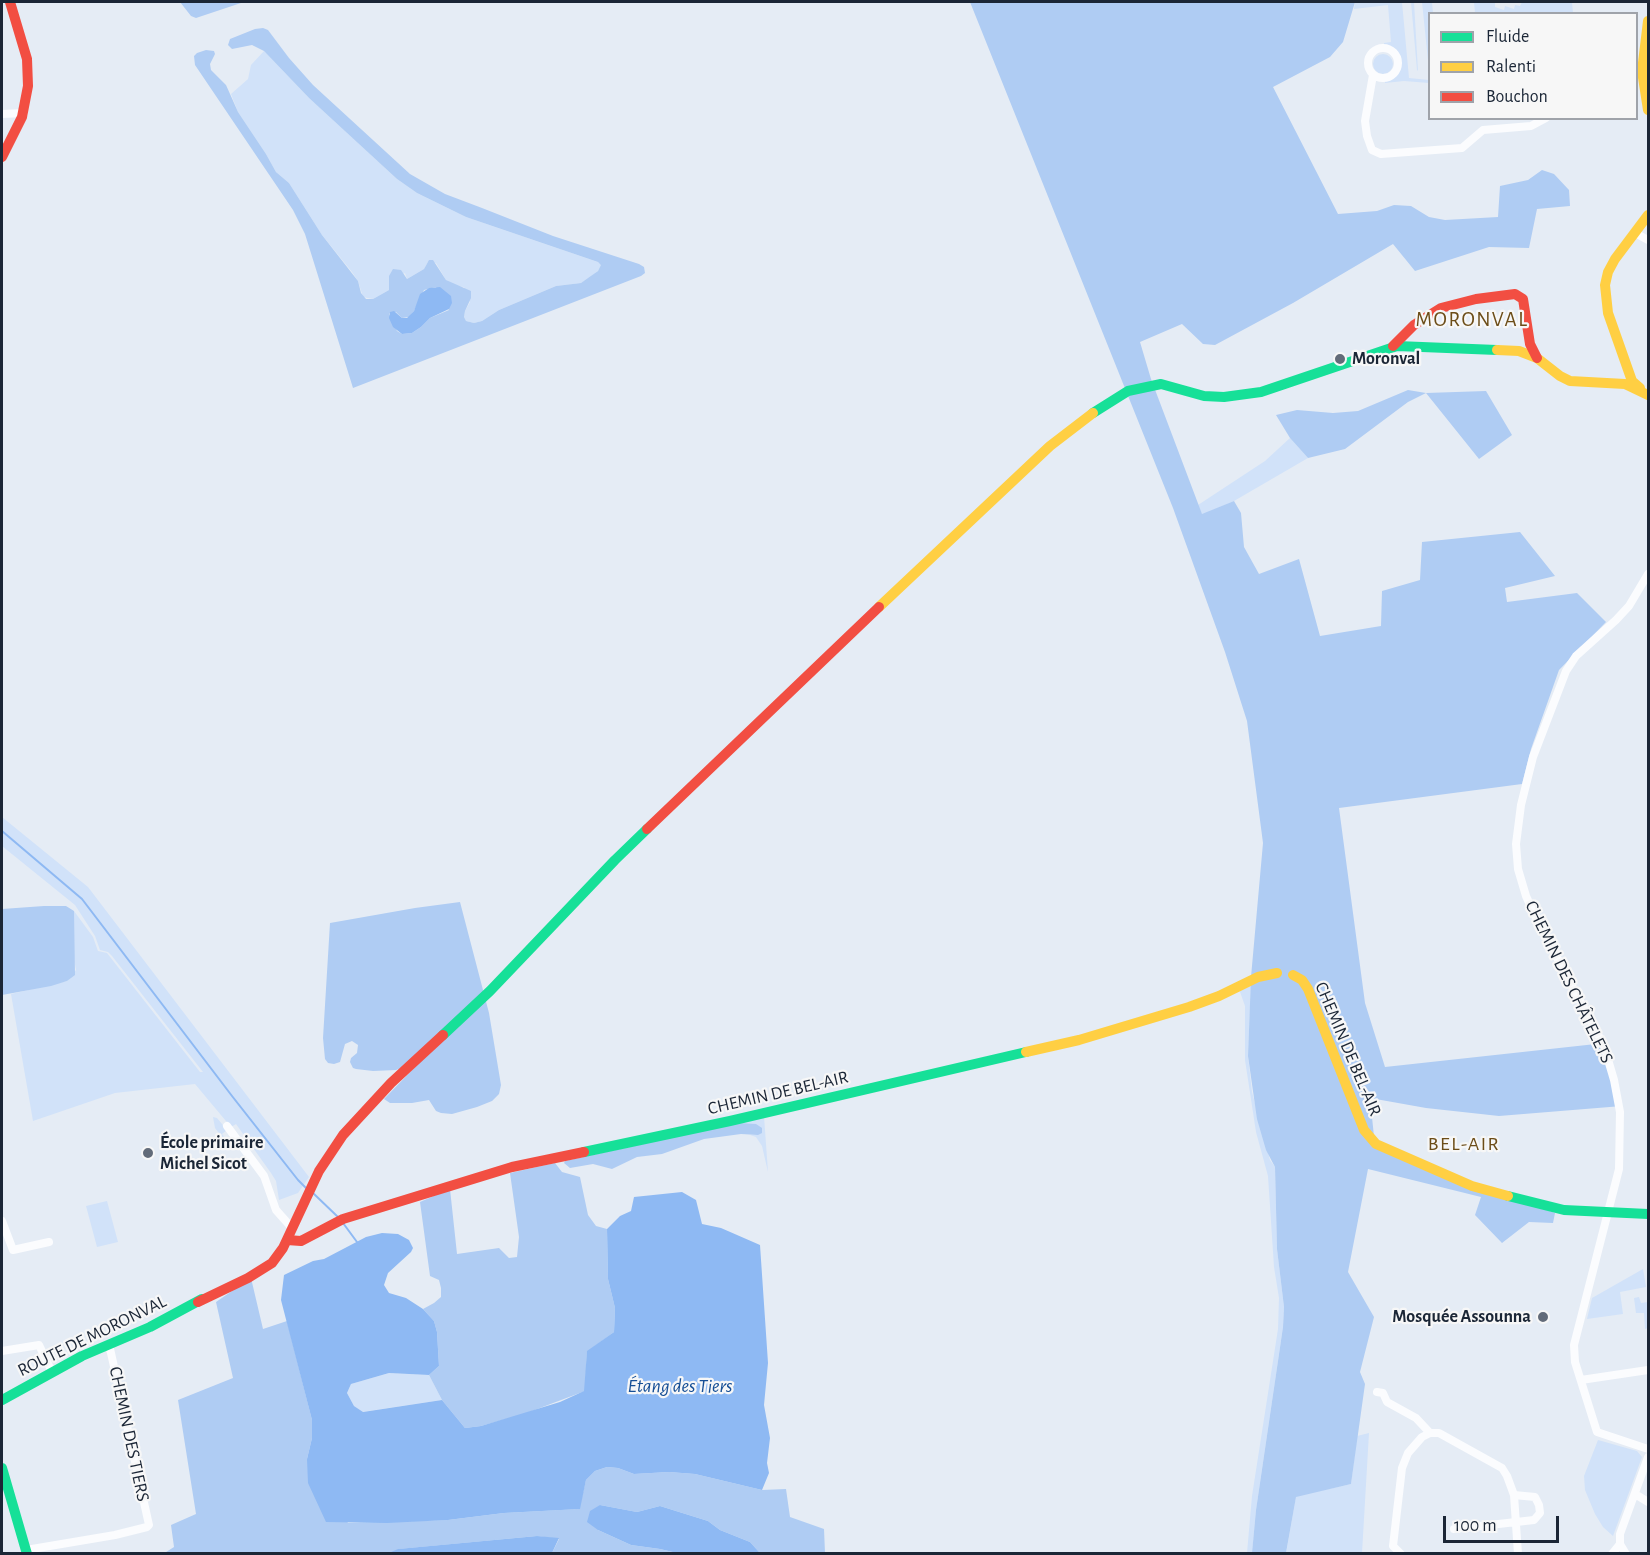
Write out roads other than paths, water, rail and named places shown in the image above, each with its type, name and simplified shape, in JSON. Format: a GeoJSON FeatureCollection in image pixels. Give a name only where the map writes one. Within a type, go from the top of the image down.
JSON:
{"type":"FeatureCollection","features":[{"type":"Feature","properties":{"kind":"street"},"geometry":{"type":"LineString","coordinates":[[2,157],[24,113],[28,86],[27,59],[10,2]]}},
{"type":"Feature","properties":{"kind":"street"},"geometry":{"type":"LineString","coordinates":[[1648,21],[1640,87],[1648,110]]}},
{"type":"Feature","properties":{"kind":"street"},"geometry":{"type":"LineString","coordinates":[[1373,75],[1365,121],[1372,150],[1381,154],[1462,148],[1483,130],[1531,126],[1542,120]]}},
{"type":"Feature","properties":{"kind":"street"},"geometry":{"type":"LineString","coordinates":[[2,114],[24,113]]}},
{"type":"Feature","properties":{"kind":"street"},"geometry":{"type":"LineString","coordinates":[[1648,215],[1615,259],[1608,272],[1605,285],[1608,313],[1626,380],[1648,395]]}},
{"type":"Feature","properties":{"kind":"street"},"geometry":{"type":"LineString","coordinates":[[1635,233],[1648,240]]}},
{"type":"Feature","properties":{"kind":"street"},"geometry":{"type":"LineString","coordinates":[[1393,346],[1414,325],[1441,308],[1484,297],[1515,294],[1523,299],[1530,344],[1538,358]]}},
{"type":"Feature","properties":{"kind":"street"},"geometry":{"type":"LineString","coordinates":[[1393,346],[1522,352],[1538,358],[1557,374],[1570,381],[1626,380],[1648,391]]}},
{"type":"Feature","properties":{"kind":"street","name":"ROUTE DE MORONVAL"},"geometry":{"type":"LineString","coordinates":[[2,1400],[52,1372],[150,1327],[268,1266],[279,1254],[309,1190],[343,1135],[391,1083],[490,991],[615,860],[985,506],[1037,457],[1098,409],[1125,393],[1158,384],[1167,384],[1204,396],[1252,394],[1393,346]]}},
{"type":"Feature","properties":{"kind":"street","name":"CHEMIN DES CHÂTELETS"},"geometry":{"type":"LineString","coordinates":[[1648,574],[1629,606],[1576,656],[1566,671],[1533,757],[1516,838],[1518,869],[1530,906],[1604,1046],[1620,1112],[1620,1155],[1617,1178],[1574,1349],[1575,1362],[1597,1432],[1648,1449]]}},
{"type":"Feature","properties":{"kind":"street","name":"CHEMIN DE BEL-AIR"},"geometry":{"type":"LineString","coordinates":[[287,1240],[301,1241],[340,1221],[512,1167],[730,1121],[1079,1040],[1203,1002],[1258,977],[1277,973]]}},
{"type":"Feature","properties":{"kind":"street","name":"CHEMIN DE BEL-AIR"},"geometry":{"type":"LineString","coordinates":[[1293,975],[1302,980],[1308,989],[1364,1130],[1373,1142],[1389,1151],[1480,1189],[1552,1208],[1648,1214]]}},
{"type":"Feature","properties":{"kind":"street"},"geometry":{"type":"LineString","coordinates":[[227,1126],[264,1176],[274,1207],[292,1228]]}},
{"type":"Feature","properties":{"kind":"street"},"geometry":{"type":"LineString","coordinates":[[2,1221],[13,1250],[49,1242]]}},
{"type":"Feature","properties":{"kind":"street","name":"CHEMIN DES TIERS"},"geometry":{"type":"LineString","coordinates":[[27,1552],[62,1543],[74,1544],[149,1525],[109,1344]]}},
{"type":"Feature","properties":{"kind":"street"},"geometry":{"type":"LineString","coordinates":[[2,1351],[39,1345],[52,1372]]}},
{"type":"Feature","properties":{"kind":"street"},"geometry":{"type":"LineString","coordinates":[[1581,1380],[1648,1370]]}},
{"type":"Feature","properties":{"kind":"street"},"geometry":{"type":"LineString","coordinates":[[1377,1392],[1383,1394],[1387,1402],[1416,1418],[1430,1433]]}},
{"type":"Feature","properties":{"kind":"street"},"geometry":{"type":"LineString","coordinates":[[1401,1554],[1393,1546],[1402,1468],[1408,1453],[1422,1437],[1430,1433],[1439,1433],[1502,1468],[1514,1495],[1518,1554]]}},
{"type":"Feature","properties":{"kind":"street"},"geometry":{"type":"LineString","coordinates":[[1626,1554],[1620,1544],[1620,1534],[1648,1457]]}},
{"type":"Feature","properties":{"kind":"street"},"geometry":{"type":"LineString","coordinates":[[2,1468],[27,1552]]}},
{"type":"Feature","properties":{"kind":"street"},"geometry":{"type":"LineString","coordinates":[[1635,1494],[1648,1502]]}},
{"type":"Feature","properties":{"kind":"street"},"geometry":{"type":"LineString","coordinates":[[1454,1528],[1516,1523],[1534,1520],[1540,1514],[1535,1497],[1514,1495]]}},
{"type":"Feature","properties":{"kind":"street"},"geometry":{"type":"LineString","coordinates":[[1612,1554],[1620,1544]]}},
{"type":"Feature","properties":{"kind":"water"},"geometry":{"type":"Polygon","coordinates":[[[440,287],[451,296],[452,303],[449,309],[430,318],[412,333],[402,334],[393,327],[389,318],[390,312],[394,311],[402,318],[407,318],[414,311],[420,294],[429,288],[440,287]]]}},
{"type":"Feature","properties":{"kind":"water","name":"Étang des Tiers"},"geometry":{"type":"Polygon","coordinates":[[[682,1192],[696,1200],[702,1224],[721,1228],[760,1245],[768,1363],[764,1405],[770,1438],[767,1463],[769,1473],[762,1490],[695,1474],[669,1472],[634,1474],[607,1467],[595,1471],[586,1480],[580,1509],[504,1513],[448,1520],[387,1523],[326,1522],[308,1483],[307,1459],[312,1438],[312,1420],[281,1300],[284,1275],[313,1261],[324,1259],[366,1237],[382,1233],[398,1234],[409,1240],[413,1248],[411,1252],[388,1273],[384,1285],[389,1293],[406,1298],[423,1309],[434,1321],[439,1366],[429,1375],[389,1373],[351,1384],[347,1393],[354,1406],[363,1412],[442,1400],[465,1428],[481,1426],[560,1402],[584,1391],[587,1351],[614,1332],[615,1308],[608,1279],[607,1229],[620,1216],[631,1211],[634,1197],[682,1192]]]}},
{"type":"Feature","properties":{"kind":"water"},"geometry":{"type":"Polygon","coordinates":[[[600,1505],[637,1512],[660,1506],[708,1521],[720,1530],[750,1542],[760,1553],[677,1553],[631,1545],[598,1530],[587,1522],[590,1511],[600,1505]]]}},
{"type":"Feature","properties":{"kind":"water"},"geometry":{"type":"Polygon","coordinates":[[[537,1536],[559,1538],[552,1553],[389,1553],[398,1549],[537,1536]]]}},
{"type":"Feature","properties":{"kind":"waterway"},"geometry":{"type":"LineString","coordinates":[[2,831],[82,899],[232,1096],[306,1188]]}},
{"type":"Feature","properties":{"kind":"waterway"},"geometry":{"type":"LineString","coordinates":[[313,1193],[339,1218]]}},
{"type":"Feature","properties":{"kind":"waterway"},"geometry":{"type":"LineString","coordinates":[[343,1223],[357,1242]]}},
{"type":"Feature","properties":{"kind":"place","name":"Moronval"},"geometry":{"type":"Point","coordinates":[1340,359]}},
{"type":"Feature","properties":{"kind":"place","name":"École primaire Michel Sicot"},"geometry":{"type":"Point","coordinates":[148,1153]}},
{"type":"Feature","properties":{"kind":"place","name":"Mosquée Assounna"},"geometry":{"type":"Point","coordinates":[1543,1317]}},
{"type":"Feature","properties":{"kind":"district","name":"MORONVAL"},"geometry":{"type":"Point","coordinates":[1472,320]}},
{"type":"Feature","properties":{"kind":"district","name":"BEL-AIR"},"geometry":{"type":"Point","coordinates":[1464,1144]}}]}
